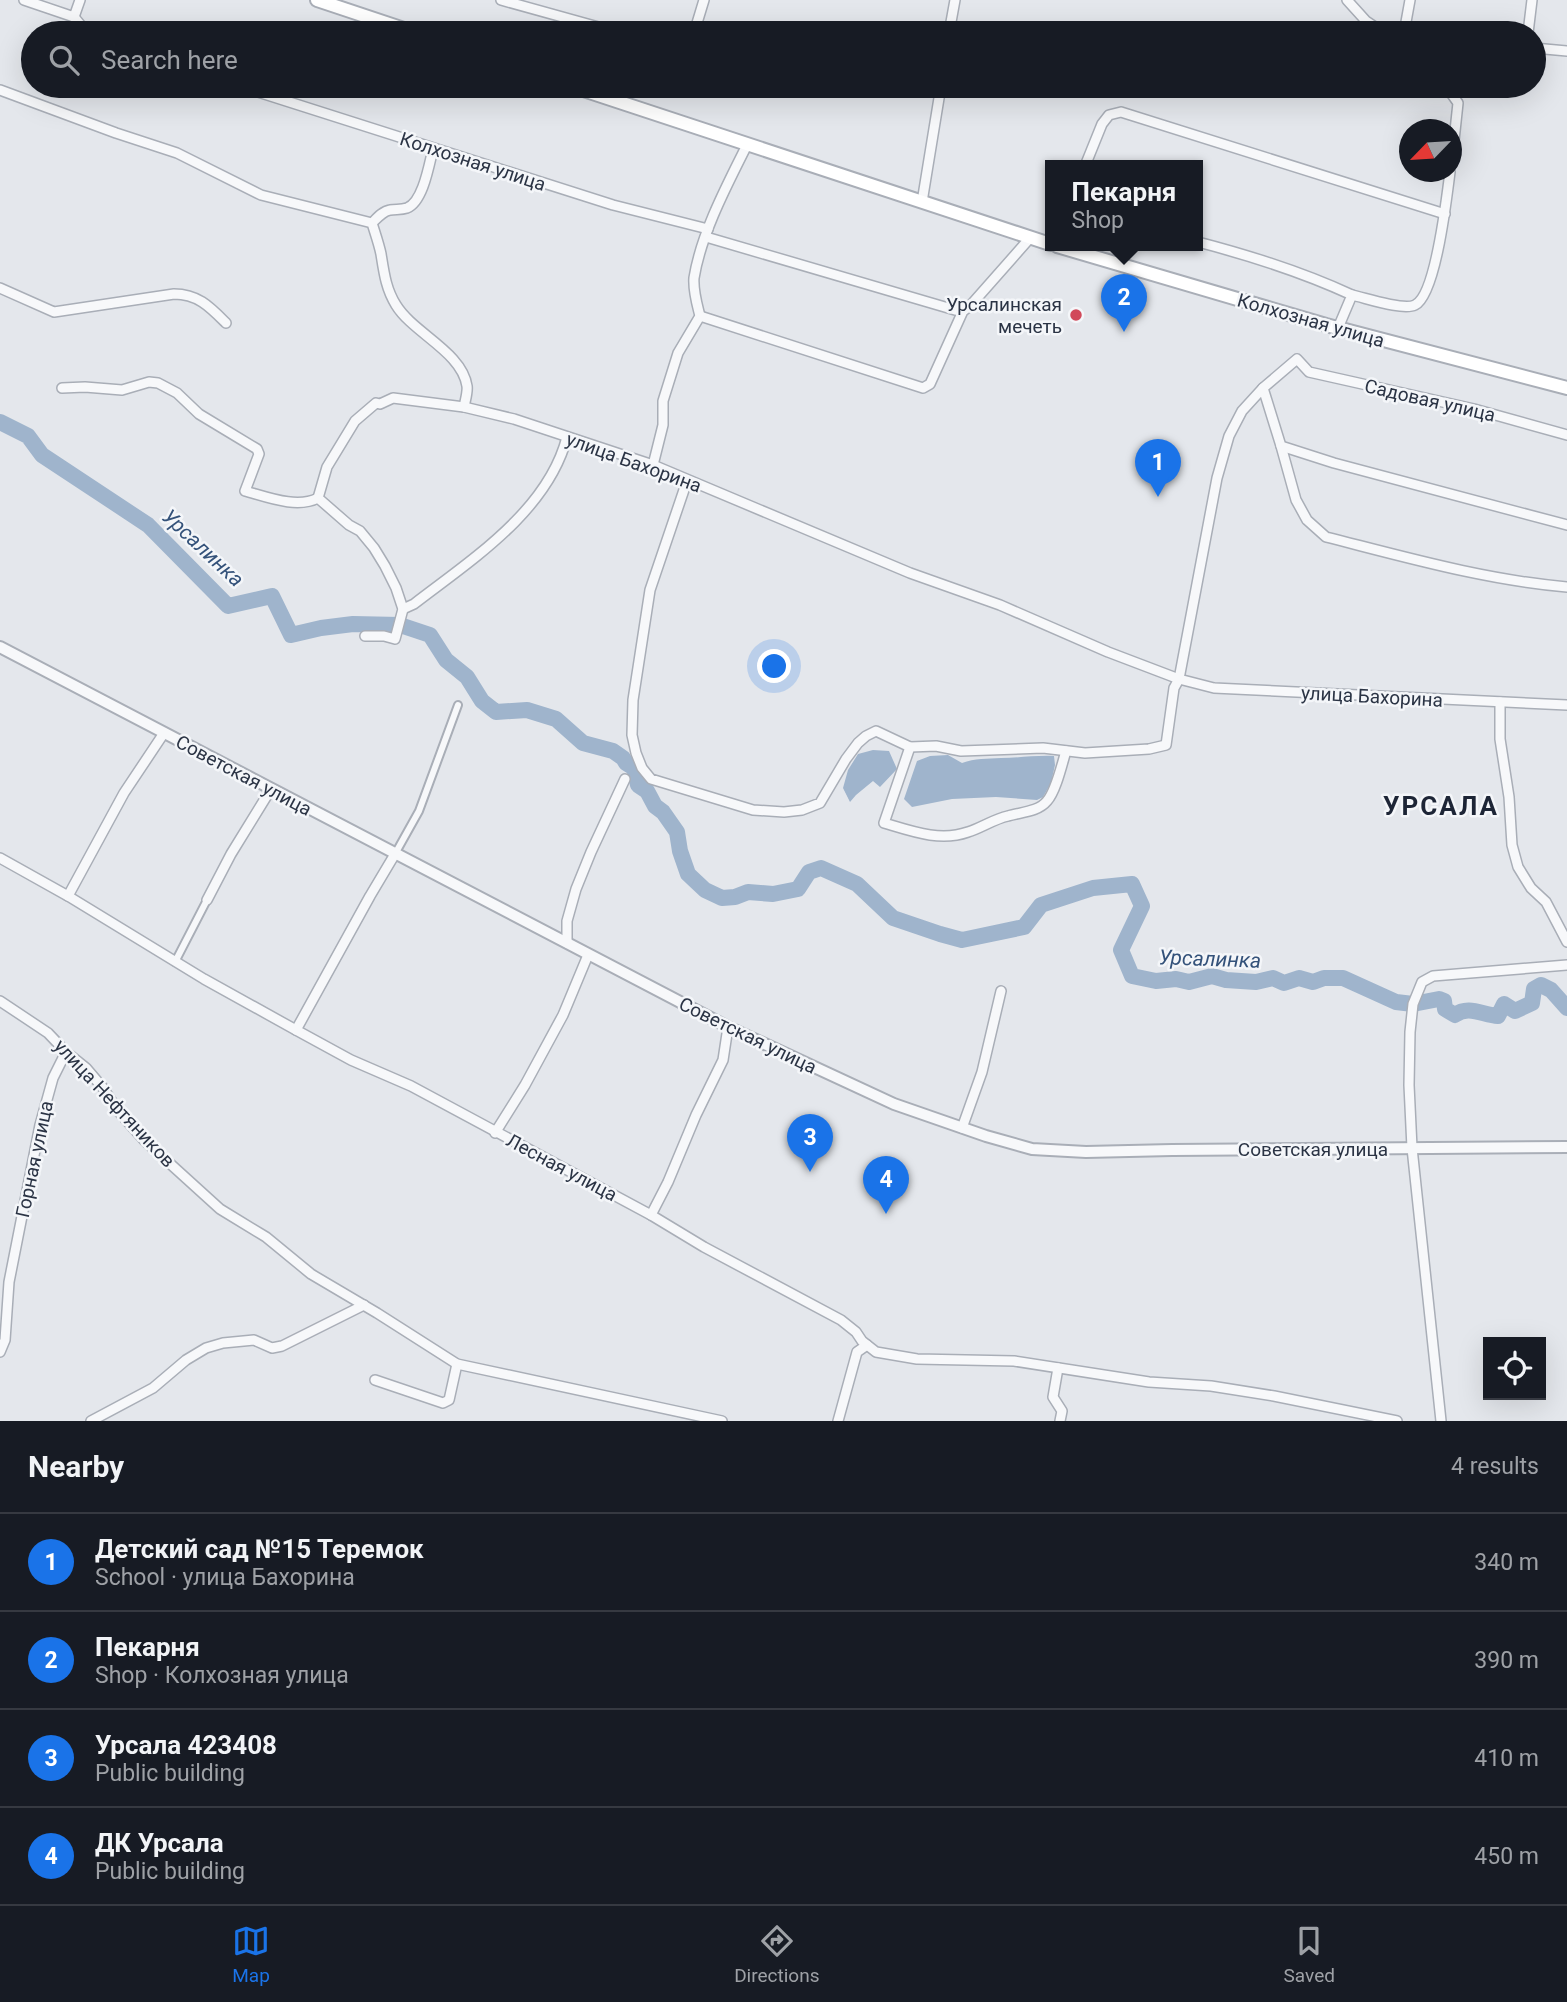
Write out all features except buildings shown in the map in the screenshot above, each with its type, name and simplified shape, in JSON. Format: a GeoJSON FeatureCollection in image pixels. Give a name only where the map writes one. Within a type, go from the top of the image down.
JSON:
{"type":"FeatureCollection","features":[{"type":"Feature","properties":{"kind":"main road"},"geometry":{"type":"LineString","coordinates":[[317,0],[380,21]]}},
{"type":"Feature","properties":{"kind":"main road","name":"Колхозная улица"},"geometry":{"type":"LineString","coordinates":[[607,98],[1045,242]]}},
{"type":"Feature","properties":{"kind":"main road","name":"Колхозная улица"},"geometry":{"type":"LineString","coordinates":[[1075,251],[1338,328],[1567,388]]}},
{"type":"Feature","properties":{"kind":"street"},"geometry":{"type":"LineString","coordinates":[[24,0],[77,21]]}},
{"type":"Feature","properties":{"kind":"street"},"geometry":{"type":"LineString","coordinates":[[74,18],[80,0]]}},
{"type":"Feature","properties":{"kind":"street"},"geometry":{"type":"LineString","coordinates":[[501,0],[577,21]]}},
{"type":"Feature","properties":{"kind":"street"},"geometry":{"type":"LineString","coordinates":[[698,21],[704,0]]}},
{"type":"Feature","properties":{"kind":"street"},"geometry":{"type":"LineString","coordinates":[[951,21],[955,0]]}},
{"type":"Feature","properties":{"kind":"street"},"geometry":{"type":"LineString","coordinates":[[1347,0],[1366,21]]}},
{"type":"Feature","properties":{"kind":"street"},"geometry":{"type":"LineString","coordinates":[[1406,21],[1410,0]]}},
{"type":"Feature","properties":{"kind":"street"},"geometry":{"type":"LineString","coordinates":[[1529,21],[1532,0]]}},
{"type":"Feature","properties":{"kind":"street"},"geometry":{"type":"LineString","coordinates":[[1546,49],[1567,51]]}},
{"type":"Feature","properties":{"kind":"street"},"geometry":{"type":"LineString","coordinates":[[0,90],[21,98]]}},
{"type":"Feature","properties":{"kind":"street"},"geometry":{"type":"LineString","coordinates":[[22,98],[177,153],[261,195],[372,223]]}},
{"type":"Feature","properties":{"kind":"street","name":"Колхозная улица"},"geometry":{"type":"LineString","coordinates":[[276,98],[613,205],[963,311]]}},
{"type":"Feature","properties":{"kind":"street"},"geometry":{"type":"LineString","coordinates":[[922,202],[939,98]]}},
{"type":"Feature","properties":{"kind":"street"},"geometry":{"type":"LineString","coordinates":[[1454,98],[1458,103],[1456,119]]}},
{"type":"Feature","properties":{"kind":"street"},"geometry":{"type":"LineString","coordinates":[[1087,160],[1102,124],[1109,115],[1121,112],[1445,214]]}},
{"type":"Feature","properties":{"kind":"street"},"geometry":{"type":"LineString","coordinates":[[653,465],[663,425],[663,401],[678,353],[700,316],[694,280],[707,233],[747,145]]}},
{"type":"Feature","properties":{"kind":"street"},"geometry":{"type":"LineString","coordinates":[[372,223],[383,212],[415,204],[433,149]]}},
{"type":"Feature","properties":{"kind":"street"},"geometry":{"type":"LineString","coordinates":[[1203,243],[1249,255],[1310,276],[1352,296],[1405,306],[1416,304],[1424,295],[1437,256],[1449,182]]}},
{"type":"Feature","properties":{"kind":"street"},"geometry":{"type":"LineString","coordinates":[[372,223],[388,291],[409,321],[443,349],[460,369],[467,386],[464,407]]}},
{"type":"Feature","properties":{"kind":"street"},"geometry":{"type":"LineString","coordinates":[[700,316],[923,388],[930,384],[963,311],[1030,238]]}},
{"type":"Feature","properties":{"kind":"street"},"geometry":{"type":"LineString","coordinates":[[0,288],[54,313],[187,294],[201,301],[226,323]]}},
{"type":"Feature","properties":{"kind":"street"},"geometry":{"type":"LineString","coordinates":[[1338,328],[1352,296]]}},
{"type":"Feature","properties":{"kind":"street","name":"Садовая улица"},"geometry":{"type":"LineString","coordinates":[[1263,388],[1297,359],[1309,372],[1474,410],[1567,435]]}},
{"type":"Feature","properties":{"kind":"street"},"geometry":{"type":"LineString","coordinates":[[62,388],[122,390],[149,382],[167,386],[199,414],[257,449],[259,454],[245,491],[294,502],[318,498],[367,538],[385,566],[403,609],[395,639],[365,636]]}},
{"type":"Feature","properties":{"kind":"street"},"geometry":{"type":"LineString","coordinates":[[1263,388],[1296,500],[1307,520],[1326,537],[1487,575],[1538,585],[1567,587]]}},
{"type":"Feature","properties":{"kind":"street"},"geometry":{"type":"LineString","coordinates":[[687,481],[650,590],[633,700],[632,735],[636,753],[642,768],[651,779],[753,810],[802,810],[820,803],[846,760],[866,736],[876,731],[910,747],[936,746],[961,751],[1043,748],[1085,753],[1149,749],[1166,745],[1174,688],[1179,679],[1217,478],[1229,436],[1242,411],[1263,388]]}},
{"type":"Feature","properties":{"kind":"street","name":"улица Бахорина"},"geometry":{"type":"LineString","coordinates":[[318,498],[327,467],[348,432],[355,421],[376,403],[393,398],[464,407],[513,419],[653,465],[910,573],[1000,605],[1108,652],[1179,679],[1214,688],[1567,705]]}},
{"type":"Feature","properties":{"kind":"street"},"geometry":{"type":"LineString","coordinates":[[403,609],[414,604],[499,538],[542,491],[558,463],[567,437]]}},
{"type":"Feature","properties":{"kind":"street"},"geometry":{"type":"LineString","coordinates":[[1281,446],[1334,463],[1567,525]]}},
{"type":"Feature","properties":{"kind":"street","name":"Советская улица"},"geometry":{"type":"LineString","coordinates":[[0,648],[728,1027],[894,1104],[962,1128],[1032,1149],[1086,1152],[1567,1147]]}},
{"type":"Feature","properties":{"kind":"street"},"geometry":{"type":"LineString","coordinates":[[1500,702],[1500,739],[1518,867],[1531,888],[1546,902],[1567,942]]}},
{"type":"Feature","properties":{"kind":"street"},"geometry":{"type":"LineString","coordinates":[[296,1030],[419,811],[458,705]]}},
{"type":"Feature","properties":{"kind":"street"},"geometry":{"type":"LineString","coordinates":[[68,896],[124,793],[164,733]]}},
{"type":"Feature","properties":{"kind":"street"},"geometry":{"type":"LineString","coordinates":[[910,747],[884,823],[938,836],[954,837],[1006,816],[1041,806],[1052,793],[1066,751]]}},
{"type":"Feature","properties":{"kind":"street"},"geometry":{"type":"LineString","coordinates":[[567,943],[567,922],[576,889],[625,779]]}},
{"type":"Feature","properties":{"kind":"street"},"geometry":{"type":"LineString","coordinates":[[175,961],[231,854],[271,789]]}},
{"type":"Feature","properties":{"kind":"street","name":"Лесная улица"},"geometry":{"type":"LineString","coordinates":[[0,858],[296,1030],[351,1060],[411,1086],[841,1320],[876,1352],[917,1359],[1014,1361],[1149,1382],[1211,1386],[1396,1421]]}},
{"type":"Feature","properties":{"kind":"street"},"geometry":{"type":"LineString","coordinates":[[495,1133],[563,1016],[589,955]]}},
{"type":"Feature","properties":{"kind":"street"},"geometry":{"type":"LineString","coordinates":[[1441,1421],[1412,1148],[1409,1085],[1413,1004],[1422,982],[1433,976],[1567,965]]}},
{"type":"Feature","properties":{"kind":"street"},"geometry":{"type":"LineString","coordinates":[[962,1128],[982,1072],[1001,991]]}},
{"type":"Feature","properties":{"kind":"street","name":"улица Нефтяников"},"geometry":{"type":"LineString","coordinates":[[0,1001],[48,1033],[86,1068],[144,1140],[220,1209],[266,1237],[311,1274],[457,1364],[722,1421]]}},
{"type":"Feature","properties":{"kind":"street"},"geometry":{"type":"LineString","coordinates":[[651,1215],[723,1060],[728,1027]]}},
{"type":"Feature","properties":{"kind":"street","name":"Горная улица"},"geometry":{"type":"LineString","coordinates":[[0,1352],[5,1340],[9,1282],[40,1125],[53,1078],[66,1052]]}},
{"type":"Feature","properties":{"kind":"street"},"geometry":{"type":"LineString","coordinates":[[91,1421],[153,1388],[186,1360],[206,1348],[223,1343],[254,1340],[272,1348],[282,1346],[364,1305]]}},
{"type":"Feature","properties":{"kind":"street"},"geometry":{"type":"LineString","coordinates":[[838,1421],[857,1352],[867,1345]]}},
{"type":"Feature","properties":{"kind":"street"},"geometry":{"type":"LineString","coordinates":[[375,1380],[443,1403],[449,1400],[457,1364]]}},
{"type":"Feature","properties":{"kind":"street"},"geometry":{"type":"LineString","coordinates":[[1058,1368],[1053,1396],[1062,1411],[1060,1421]]}},
{"type":"Feature","properties":{"kind":"water"},"geometry":{"type":"Polygon","coordinates":[[[873,750],[889,751],[897,769],[880,787],[873,781],[850,802],[843,788],[848,770],[858,754],[873,750]]]}},
{"type":"Feature","properties":{"kind":"water"},"geometry":{"type":"Polygon","coordinates":[[[948,755],[962,763],[981,759],[1054,756],[1055,765],[1051,783],[1043,797],[1037,800],[996,797],[952,799],[912,807],[904,799],[917,761],[930,756],[948,755]]]}},
{"type":"Feature","properties":{"kind":"waterway","name":"Урсалинка"},"geometry":{"type":"LineString","coordinates":[[0,422],[28,436],[42,455],[148,525],[228,606],[272,596],[291,635],[353,624],[400,625],[430,635],[446,660],[467,677],[482,701],[496,712],[527,710],[556,719],[583,743],[613,751],[634,768],[638,785],[647,791],[655,806],[663,812],[677,832],[688,874],[705,890],[722,898],[748,892],[773,894],[798,889],[809,872],[821,868],[857,884],[893,918],[962,940],[1024,927],[1041,905],[1093,888],[1132,884],[1142,906],[1121,950],[1132,976],[1156,981],[1176,979],[1189,982],[1212,976],[1256,982],[1273,978],[1284,983],[1299,978],[1313,982],[1324,978],[1343,978],[1396,1002],[1413,1004],[1439,999],[1444,1001],[1445,1009],[1455,1015],[1470,1011],[1498,1016],[1504,1004],[1515,1011],[1532,1003],[1534,989],[1541,985],[1551,990],[1567,1008]]}},
{"type":"Feature","properties":{"kind":"place","name":"Урсалинская мечеть"},"geometry":{"type":"Point","coordinates":[1076,315]}},
{"type":"Feature","properties":{"kind":"place","name":"Пекарня"},"geometry":{"type":"Point","coordinates":[1124,332]}},
{"type":"Feature","properties":{"kind":"place","name":"Детский сад №15 Теремок"},"geometry":{"type":"Point","coordinates":[1158,497]}},
{"type":"Feature","properties":{"kind":"place","name":"Урсала 423408"},"geometry":{"type":"Point","coordinates":[810,1172]}},
{"type":"Feature","properties":{"kind":"place","name":"ДК Урсала"},"geometry":{"type":"Point","coordinates":[886,1214]}},
{"type":"Feature","properties":{"kind":"district","name":"УРСАЛА"},"geometry":{"type":"Point","coordinates":[1441,806]}}]}
